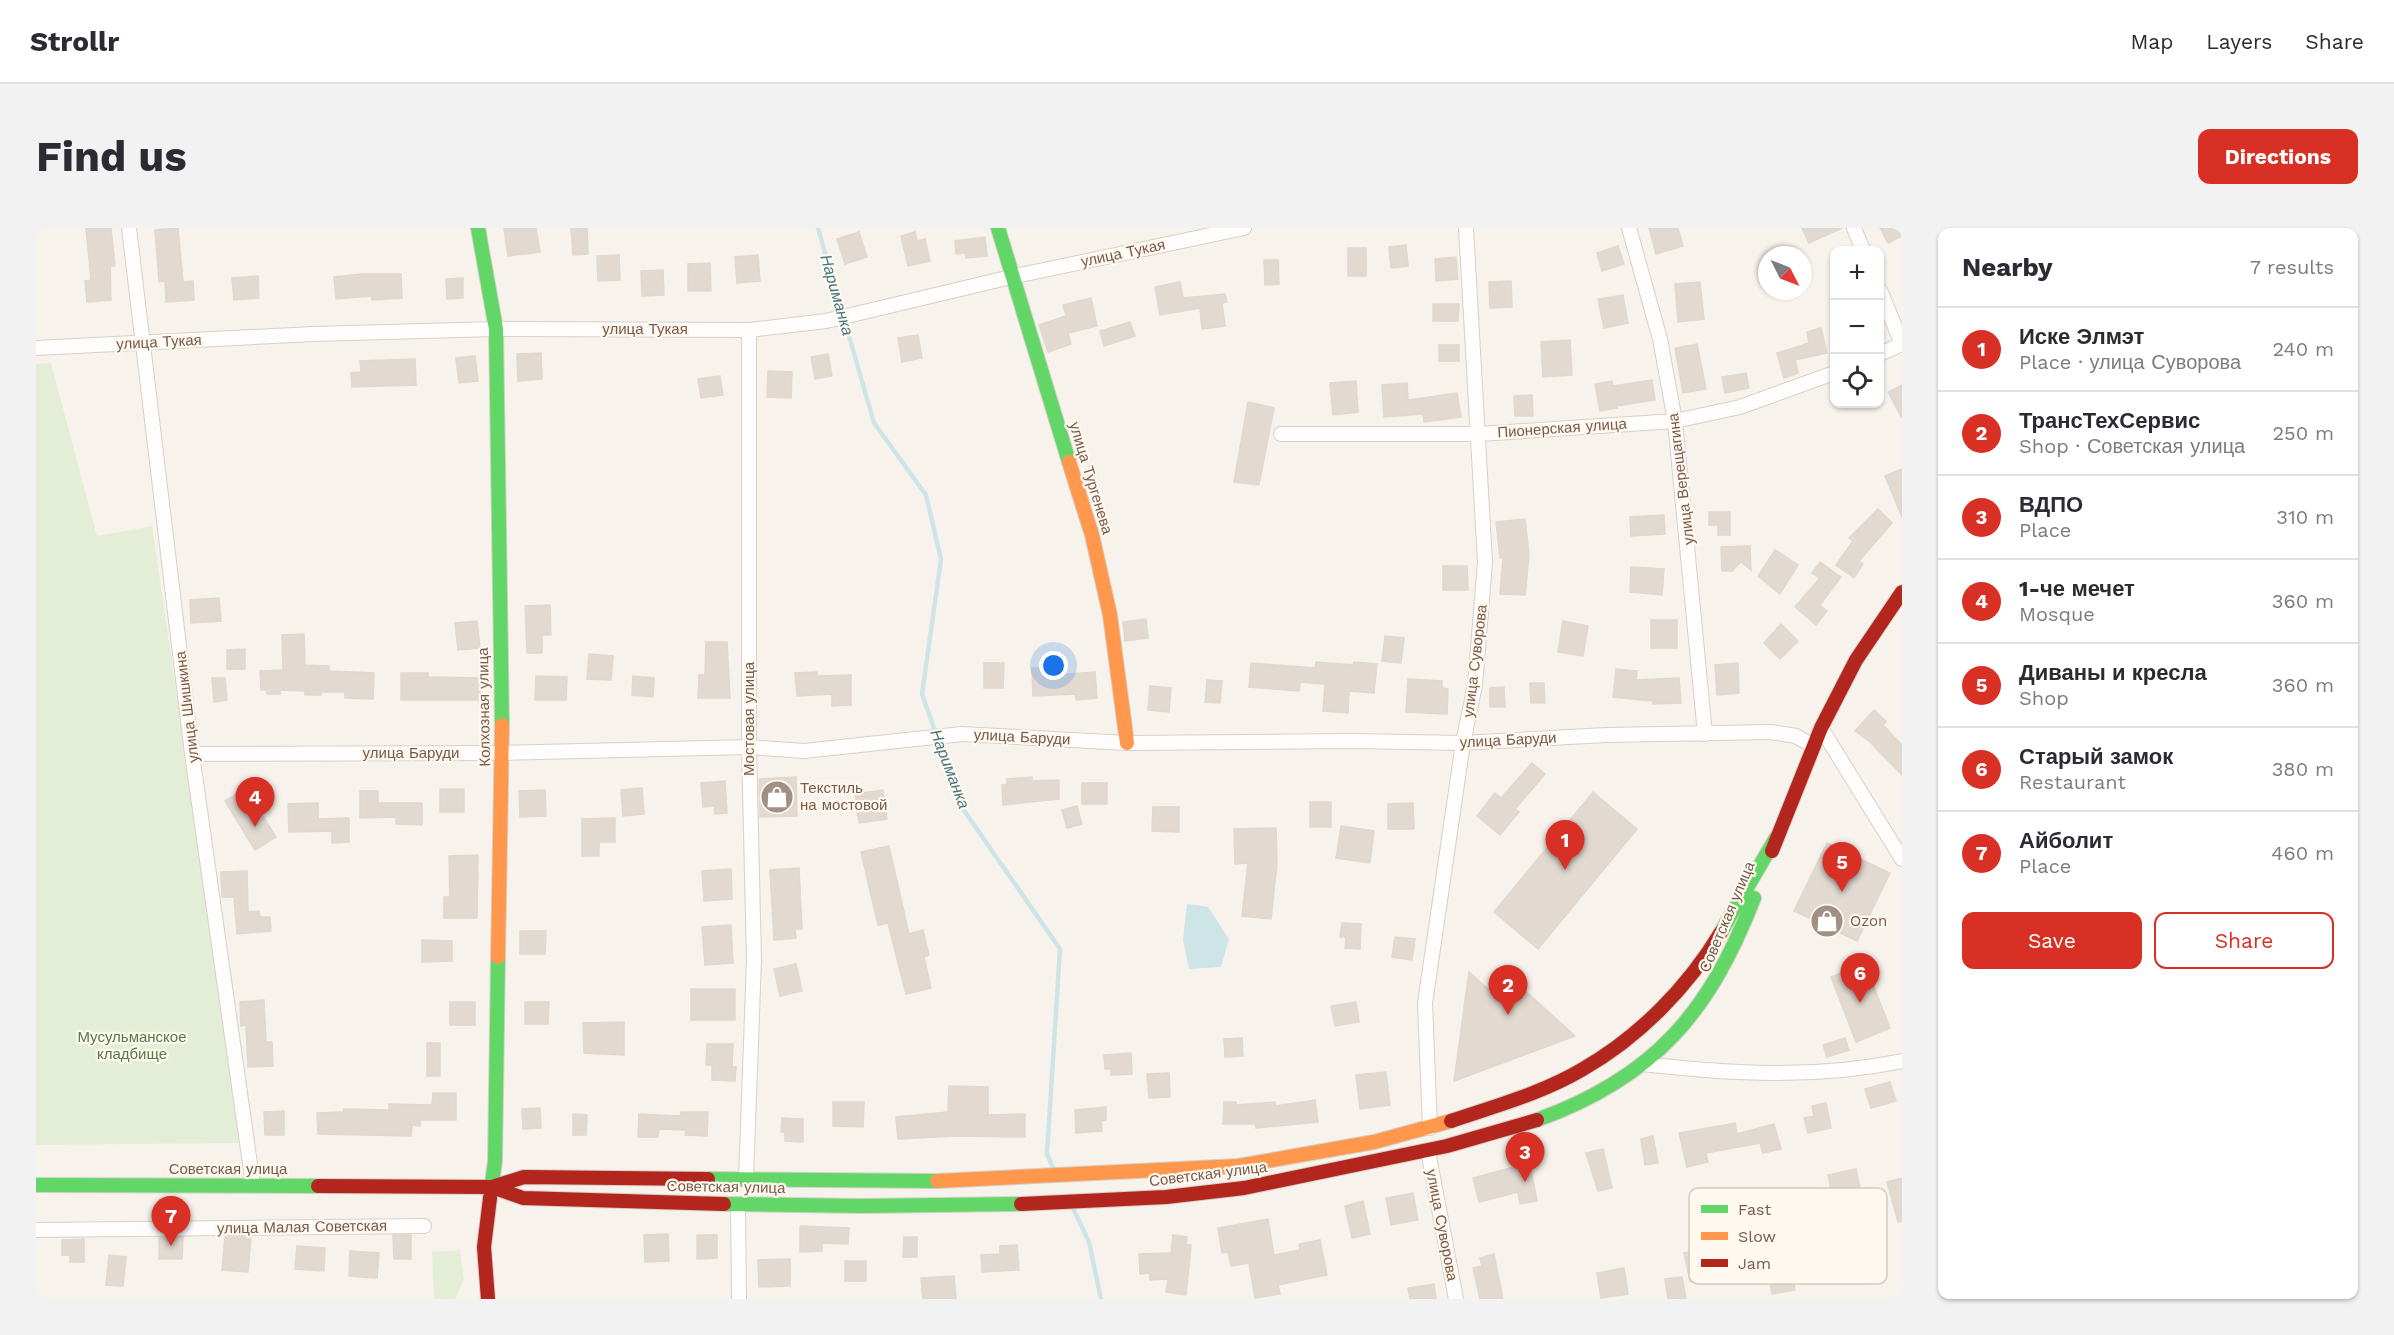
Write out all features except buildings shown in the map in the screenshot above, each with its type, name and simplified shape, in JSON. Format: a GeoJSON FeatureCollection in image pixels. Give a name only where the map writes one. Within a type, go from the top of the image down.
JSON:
{"type":"FeatureCollection","features":[{"type":"Feature","properties":{"kind":"main road","name":"Колхозная улица"},"geometry":{"type":"LineString","coordinates":[[478,228],[496,329],[502,753],[495,1161],[484,1247],[488,1299]]}},
{"type":"Feature","properties":{"kind":"main road","name":"улица Тургенева"},"geometry":{"type":"LineString","coordinates":[[998,228],[1011,277],[1092,535],[1110,615],[1127,743]]}},
{"type":"Feature","properties":{"kind":"main road","name":"Советская улица"},"geometry":{"type":"LineString","coordinates":[[492,1186],[524,1198],[738,1204],[974,1207],[1158,1198],[1243,1188],[1428,1151],[1504,1130],[1580,1102],[1643,1064],[1684,1026],[1716,985],[1729,960],[1821,728],[1856,660],[1902,592]]}},
{"type":"Feature","properties":{"kind":"main road","name":"Советская улица"},"geometry":{"type":"LineString","coordinates":[[36,1185],[492,1186],[524,1177],[973,1181],[1238,1166],[1374,1142],[1430,1128],[1512,1100],[1582,1070],[1619,1045],[1674,996],[1705,959],[1776,838]]}},
{"type":"Feature","properties":{"kind":"street","name":"улица Шишкина"},"geometry":{"type":"LineString","coordinates":[[129,228],[192,754],[253,1185]]}},
{"type":"Feature","properties":{"kind":"street","name":"улица Тукая"},"geometry":{"type":"LineString","coordinates":[[36,348],[313,334],[496,329],[749,330],[826,321],[1011,277],[1244,228]]}},
{"type":"Feature","properties":{"kind":"street","name":"улица Суворова"},"geometry":{"type":"LineString","coordinates":[[1430,1128],[1425,1003],[1463,743],[1475,685],[1485,562],[1466,228]]}},
{"type":"Feature","properties":{"kind":"street","name":"улица Верещагина"},"geometry":{"type":"LineString","coordinates":[[1629,228],[1660,339],[1675,421],[1705,734]]}},
{"type":"Feature","properties":{"kind":"street"},"geometry":{"type":"LineString","coordinates":[[1854,228],[1861,246]]}},
{"type":"Feature","properties":{"kind":"street"},"geometry":{"type":"LineString","coordinates":[[1884,300],[1902,344],[1884,352]]}},
{"type":"Feature","properties":{"kind":"street","name":"Мостовая улица"},"geometry":{"type":"LineString","coordinates":[[746,1180],[754,960],[749,747],[749,330]]}},
{"type":"Feature","properties":{"kind":"street","name":"Пионерская улица"},"geometry":{"type":"LineString","coordinates":[[1281,434],[1479,434],[1675,421],[1740,407],[1830,374]]}},
{"type":"Feature","properties":{"kind":"street"},"geometry":{"type":"LineString","coordinates":[[1821,728],[1902,860]]}},
{"type":"Feature","properties":{"kind":"street","name":"улица Баруди"},"geometry":{"type":"LineString","coordinates":[[192,754],[502,753],[749,747],[804,751],[962,734],[1127,743],[1354,741],[1463,743],[1606,735],[1782,732],[1796,736],[1813,747]]}},
{"type":"Feature","properties":{"kind":"street"},"geometry":{"type":"LineString","coordinates":[[1643,1064],[1776,1075],[1863,1069],[1902,1061]]}},
{"type":"Feature","properties":{"kind":"street","name":"улица Суворова"},"geometry":{"type":"LineString","coordinates":[[1428,1151],[1456,1299]]}},
{"type":"Feature","properties":{"kind":"street"},"geometry":{"type":"LineString","coordinates":[[738,1204],[739,1299]]}},
{"type":"Feature","properties":{"kind":"street","name":"улица Малая Советская"},"geometry":{"type":"LineString","coordinates":[[36,1230],[424,1226]]}},
{"type":"Feature","properties":{"kind":"green space","name":"Мусульманское кладбище"},"geometry":{"type":"Polygon","coordinates":[[[51,363],[97,536],[152,526],[243,1143],[36,1145],[36,364],[51,363]]]}},
{"type":"Feature","properties":{"kind":"green space"},"geometry":{"type":"Polygon","coordinates":[[[460,1250],[464,1280],[455,1299],[434,1299],[432,1252],[460,1250]]]}},
{"type":"Feature","properties":{"kind":"water"},"geometry":{"type":"Polygon","coordinates":[[[1187,904],[1208,907],[1229,939],[1221,967],[1189,969],[1183,940],[1187,904]]]}},
{"type":"Feature","properties":{"kind":"waterway","name":"Нариманка"},"geometry":{"type":"LineString","coordinates":[[818,228],[874,423],[926,495],[941,559],[922,694],[961,806],[1060,949],[1047,1154],[1055,1172]]}},
{"type":"Feature","properties":{"kind":"waterway","name":"Нариманка"},"geometry":{"type":"LineString","coordinates":[[1072,1206],[1089,1242],[1101,1299]]}},
{"type":"Feature","properties":{"kind":"traffic: fast"},"geometry":{"type":"LineString","coordinates":[[478,228],[496,329],[502,725]]}},
{"type":"Feature","properties":{"kind":"traffic: fast"},"geometry":{"type":"LineString","coordinates":[[998,228],[1069,462]]}},
{"type":"Feature","properties":{"kind":"traffic: fast"},"geometry":{"type":"LineString","coordinates":[[1721,932],[1776,838]]}},
{"type":"Feature","properties":{"kind":"traffic: fast"},"geometry":{"type":"LineString","coordinates":[[1537,1120],[1578,1103],[1614,1083],[1646,1061],[1673,1036],[1697,1007],[1718,975],[1737,939],[1754,898]]}},
{"type":"Feature","properties":{"kind":"traffic: fast"},"geometry":{"type":"LineString","coordinates":[[490,1198],[495,1161],[498,957]]}},
{"type":"Feature","properties":{"kind":"traffic: fast"},"geometry":{"type":"LineString","coordinates":[[708,1179],[937,1181]]}},
{"type":"Feature","properties":{"kind":"traffic: fast"},"geometry":{"type":"LineString","coordinates":[[36,1185],[318,1186]]}},
{"type":"Feature","properties":{"kind":"traffic: fast"},"geometry":{"type":"LineString","coordinates":[[724,1204],[861,1206],[1021,1204]]}},
{"type":"Feature","properties":{"kind":"traffic: slow"},"geometry":{"type":"LineString","coordinates":[[1069,462],[1092,535],[1110,615],[1127,743]]}},
{"type":"Feature","properties":{"kind":"traffic: slow"},"geometry":{"type":"LineString","coordinates":[[498,957],[502,725]]}},
{"type":"Feature","properties":{"kind":"traffic: slow"},"geometry":{"type":"LineString","coordinates":[[937,1181],[1238,1166],[1374,1142],[1451,1121]]}},
{"type":"Feature","properties":{"kind":"traffic: jam"},"geometry":{"type":"LineString","coordinates":[[1772,851],[1821,728],[1856,660],[1902,592]]}},
{"type":"Feature","properties":{"kind":"traffic: jam"},"geometry":{"type":"LineString","coordinates":[[1451,1121],[1552,1085],[1604,1056],[1643,1026],[1678,991],[1721,932]]}},
{"type":"Feature","properties":{"kind":"traffic: jam"},"geometry":{"type":"LineString","coordinates":[[1021,1204],[1166,1197],[1244,1188],[1447,1146],[1537,1120]]}},
{"type":"Feature","properties":{"kind":"traffic: jam"},"geometry":{"type":"LineString","coordinates":[[318,1186],[492,1187],[524,1177],[708,1179]]}},
{"type":"Feature","properties":{"kind":"traffic: jam"},"geometry":{"type":"LineString","coordinates":[[492,1187],[523,1198],[724,1204]]}},
{"type":"Feature","properties":{"kind":"traffic: jam"},"geometry":{"type":"LineString","coordinates":[[488,1299],[484,1247],[490,1198]]}},
{"type":"Feature","properties":{"kind":"place","name":"Текстиль на мостовой"},"geometry":{"type":"Point","coordinates":[777,797]}},
{"type":"Feature","properties":{"kind":"place","name":"1-че мечет"},"geometry":{"type":"Point","coordinates":[255,827]}},
{"type":"Feature","properties":{"kind":"place","name":"Иске Элмэт"},"geometry":{"type":"Point","coordinates":[1565,870]}},
{"type":"Feature","properties":{"kind":"place","name":"Диваны и кресла"},"geometry":{"type":"Point","coordinates":[1842,892]}},
{"type":"Feature","properties":{"kind":"place","name":"Ozon"},"geometry":{"type":"Point","coordinates":[1827,921]}},
{"type":"Feature","properties":{"kind":"place","name":"Старый замок"},"geometry":{"type":"Point","coordinates":[1860,1003]}},
{"type":"Feature","properties":{"kind":"place","name":"ТрансТехСервис"},"geometry":{"type":"Point","coordinates":[1508,1015]}},
{"type":"Feature","properties":{"kind":"place","name":"ВДПО"},"geometry":{"type":"Point","coordinates":[1525,1182]}},
{"type":"Feature","properties":{"kind":"place","name":"Айболит"},"geometry":{"type":"Point","coordinates":[171,1246]}}]}
